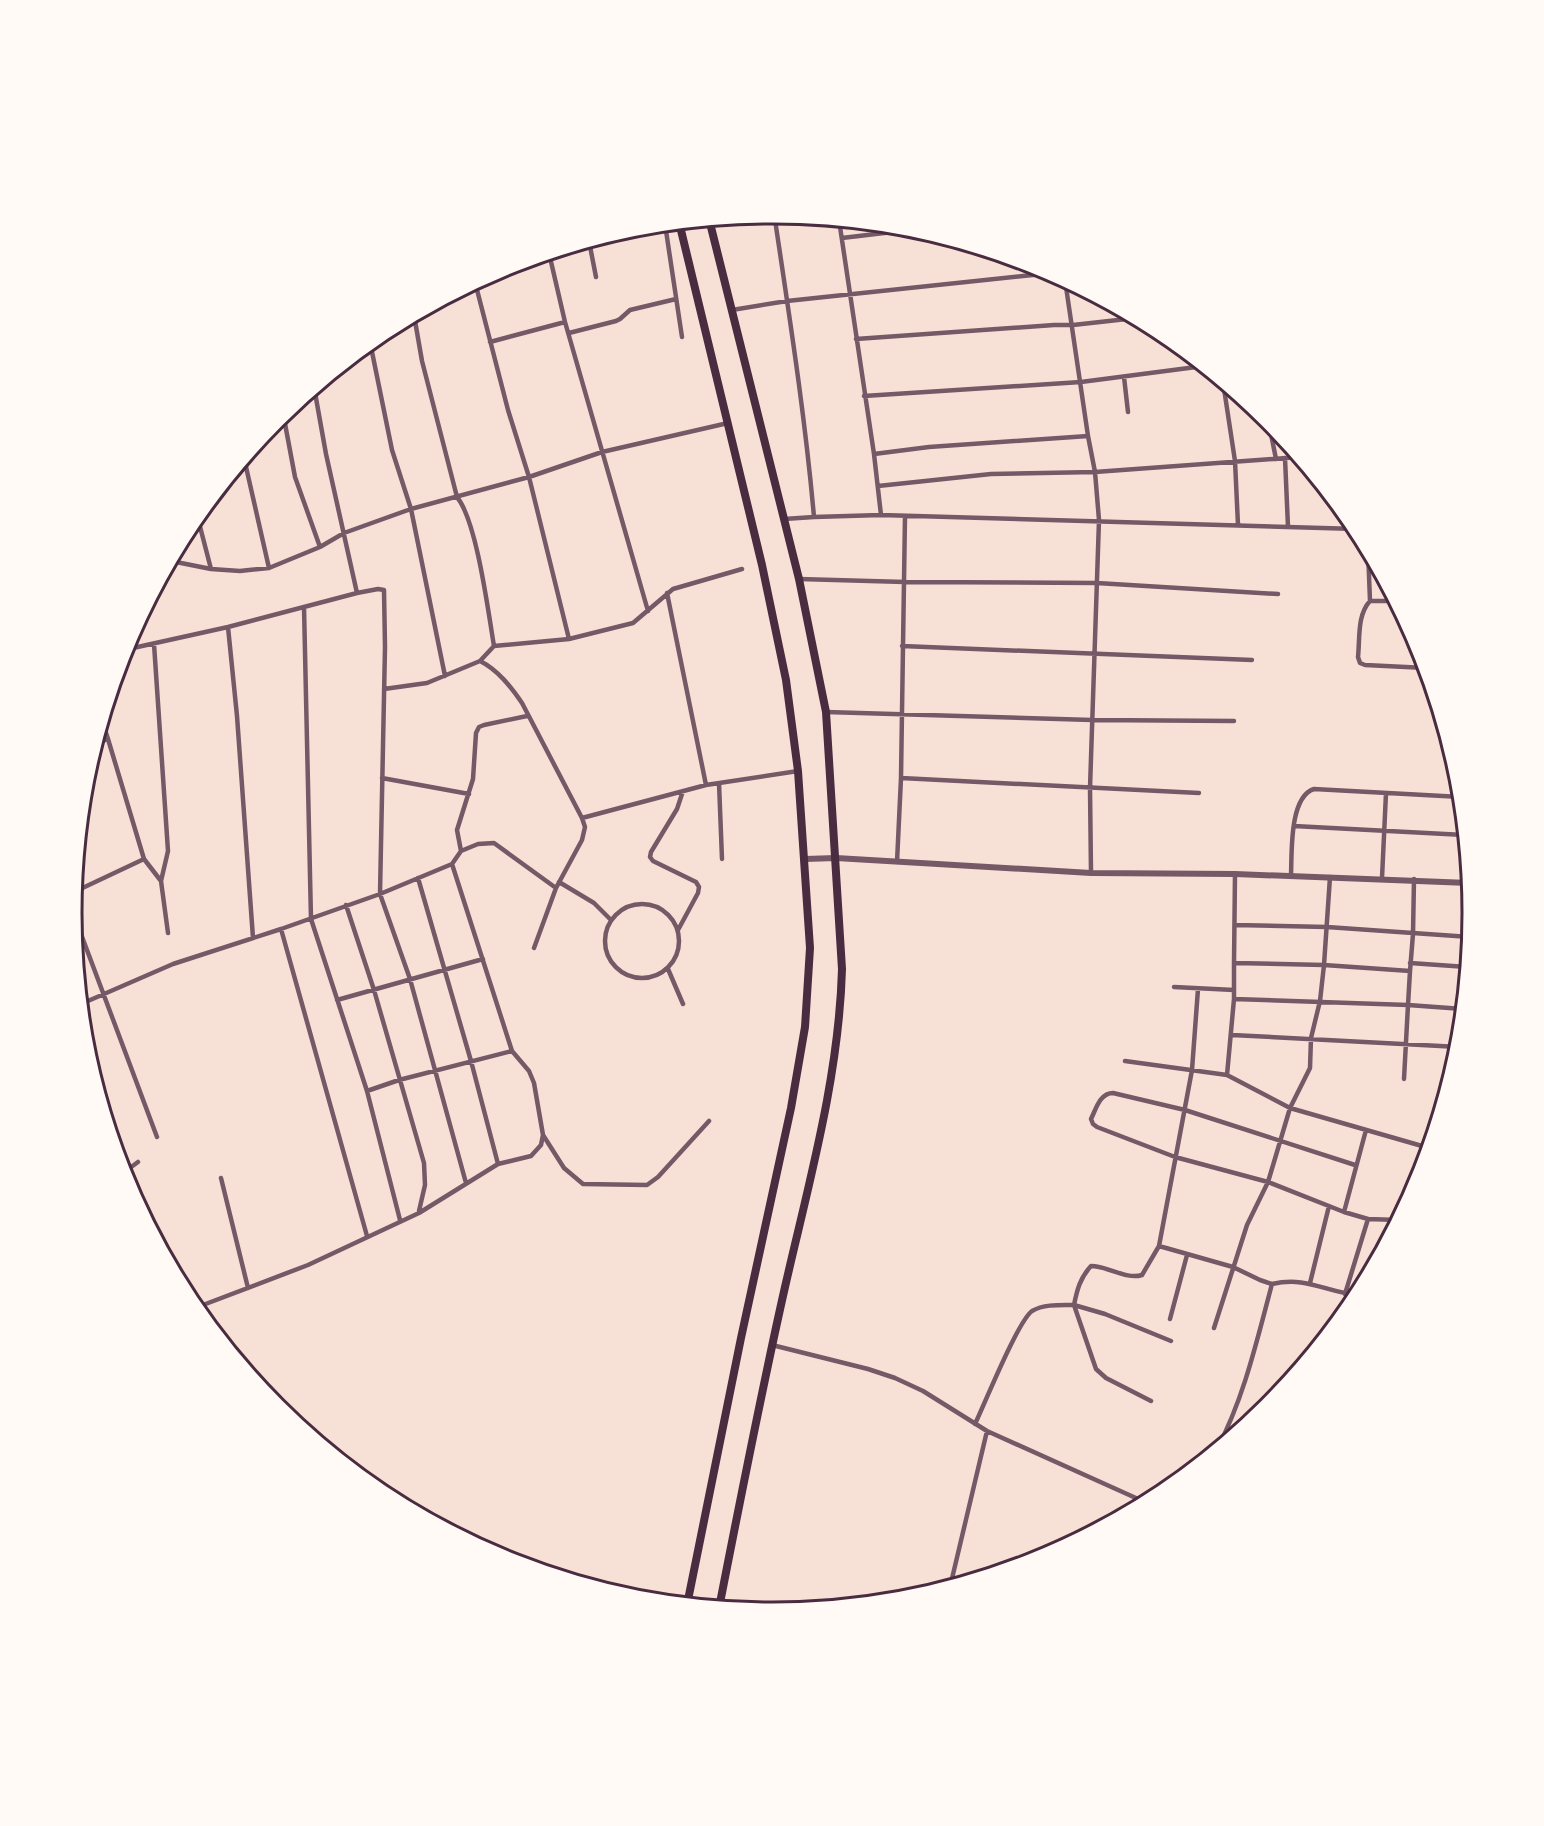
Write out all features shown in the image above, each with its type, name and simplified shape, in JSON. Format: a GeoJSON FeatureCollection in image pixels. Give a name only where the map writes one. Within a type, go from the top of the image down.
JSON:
{"type":"FeatureCollection","features":[{"type":"Feature","properties":{"kind":"main road"},"geometry":{"type":"LineString","coordinates":[[711,226],[799,579],[826,712],[842,969],[841,1007],[836,1049],[817,1149],[772,1345],[721,1600]]}},
{"type":"Feature","properties":{"kind":"main road"},"geometry":{"type":"LineString","coordinates":[[681,229],[782,657],[798,771],[810,948],[805,1027],[791,1108],[689,1598]]}},
{"type":"Feature","properties":{"kind":"street"},"geometry":{"type":"LineString","coordinates":[[776,224],[810,466],[814,517]]}},
{"type":"Feature","properties":{"kind":"street"},"geometry":{"type":"LineString","coordinates":[[840,227],[881,515]]}},
{"type":"Feature","properties":{"kind":"street"},"geometry":{"type":"LineString","coordinates":[[666,232],[682,337]]}},
{"type":"Feature","properties":{"kind":"street"},"geometry":{"type":"LineString","coordinates":[[842,238],[884,233]]}},
{"type":"Feature","properties":{"kind":"street"},"geometry":{"type":"LineString","coordinates":[[590,248],[596,277]]}},
{"type":"Feature","properties":{"kind":"street"},"geometry":{"type":"LineString","coordinates":[[551,260],[565,322],[648,611]]}},
{"type":"Feature","properties":{"kind":"street"},"geometry":{"type":"LineString","coordinates":[[732,310],[787,301],[1033,275]]}},
{"type":"Feature","properties":{"kind":"street"},"geometry":{"type":"LineString","coordinates":[[477,290],[529,477],[569,639]]}},
{"type":"Feature","properties":{"kind":"street"},"geometry":{"type":"LineString","coordinates":[[1067,290],[1095,472],[1099,520],[1090,788],[1091,873]]}},
{"type":"Feature","properties":{"kind":"street"},"geometry":{"type":"LineString","coordinates":[[569,333],[616,321],[630,310],[676,299]]}},
{"type":"Feature","properties":{"kind":"street"},"geometry":{"type":"LineString","coordinates":[[856,339],[1073,325],[1123,319]]}},
{"type":"Feature","properties":{"kind":"street"},"geometry":{"type":"LineString","coordinates":[[490,342],[565,322]]}},
{"type":"Feature","properties":{"kind":"street"},"geometry":{"type":"LineString","coordinates":[[415,323],[422,361],[457,497],[463,504],[471,531],[495,646]]}},
{"type":"Feature","properties":{"kind":"street"},"geometry":{"type":"LineString","coordinates":[[372,352],[392,450],[411,509],[445,676]]}},
{"type":"Feature","properties":{"kind":"street"},"geometry":{"type":"LineString","coordinates":[[864,396],[1080,382],[1194,367]]}},
{"type":"Feature","properties":{"kind":"street"},"geometry":{"type":"LineString","coordinates":[[1124,377],[1128,412]]}},
{"type":"Feature","properties":{"kind":"street"},"geometry":{"type":"LineString","coordinates":[[1225,393],[1235,460],[1238,525]]}},
{"type":"Feature","properties":{"kind":"street"},"geometry":{"type":"LineString","coordinates":[[316,396],[357,593]]}},
{"type":"Feature","properties":{"kind":"street"},"geometry":{"type":"LineString","coordinates":[[178,562],[211,569],[240,571],[269,568],[320,547],[344,534],[411,509],[529,477],[602,452],[728,423]]}},
{"type":"Feature","properties":{"kind":"street"},"geometry":{"type":"LineString","coordinates":[[285,424],[295,477],[320,547]]}},
{"type":"Feature","properties":{"kind":"street"},"geometry":{"type":"LineString","coordinates":[[874,454],[929,447],[1088,436]]}},
{"type":"Feature","properties":{"kind":"street"},"geometry":{"type":"LineString","coordinates":[[1272,438],[1276,459]]}},
{"type":"Feature","properties":{"kind":"street"},"geometry":{"type":"LineString","coordinates":[[1285,458],[1288,527]]}},
{"type":"Feature","properties":{"kind":"street"},"geometry":{"type":"LineString","coordinates":[[878,486],[991,474],[1095,472],[1290,458]]}},
{"type":"Feature","properties":{"kind":"street"},"geometry":{"type":"LineString","coordinates":[[246,467],[269,568]]}},
{"type":"Feature","properties":{"kind":"street"},"geometry":{"type":"LineString","coordinates":[[784,519],[881,515],[1344,529]]}},
{"type":"Feature","properties":{"kind":"street"},"geometry":{"type":"LineString","coordinates":[[897,862],[901,778],[905,516]]}},
{"type":"Feature","properties":{"kind":"street"},"geometry":{"type":"LineString","coordinates":[[200,528],[211,569]]}},
{"type":"Feature","properties":{"kind":"street"},"geometry":{"type":"LineString","coordinates":[[1369,568],[1370,601],[1361,614],[1358,657],[1360,663],[1416,668]]}},
{"type":"Feature","properties":{"kind":"street"},"geometry":{"type":"LineString","coordinates":[[384,689],[427,683],[480,661],[495,646],[569,639],[633,623],[667,593],[681,585],[742,569]]}},
{"type":"Feature","properties":{"kind":"street"},"geometry":{"type":"LineString","coordinates":[[799,579],[1097,583],[1278,594]]}},
{"type":"Feature","properties":{"kind":"street"},"geometry":{"type":"LineString","coordinates":[[136,647],[228,627],[357,593],[384,590],[380,894],[410,979],[466,1183]]}},
{"type":"Feature","properties":{"kind":"street"},"geometry":{"type":"LineString","coordinates":[[667,593],[706,785]]}},
{"type":"Feature","properties":{"kind":"street"},"geometry":{"type":"LineString","coordinates":[[1370,601],[1386,601]]}},
{"type":"Feature","properties":{"kind":"street"},"geometry":{"type":"LineString","coordinates":[[304,607],[311,918],[367,1091],[400,1220]]}},
{"type":"Feature","properties":{"kind":"street"},"geometry":{"type":"LineString","coordinates":[[228,627],[237,716],[253,938]]}},
{"type":"Feature","properties":{"kind":"street"},"geometry":{"type":"LineString","coordinates":[[154,644],[168,851],[161,881],[168,933]]}},
{"type":"Feature","properties":{"kind":"street"},"geometry":{"type":"LineString","coordinates":[[902,646],[1252,660]]}},
{"type":"Feature","properties":{"kind":"street"},"geometry":{"type":"LineString","coordinates":[[480,661],[496,672],[515,693],[585,827],[582,840],[557,885],[534,948]]}},
{"type":"Feature","properties":{"kind":"street"},"geometry":{"type":"LineString","coordinates":[[826,712],[1234,722]]}},
{"type":"Feature","properties":{"kind":"street"},"geometry":{"type":"LineString","coordinates":[[461,851],[457,838],[458,822],[473,779],[476,733],[479,727],[527,716]]}},
{"type":"Feature","properties":{"kind":"street"},"geometry":{"type":"LineString","coordinates":[[106,734],[144,859],[161,881]]}},
{"type":"Feature","properties":{"kind":"street"},"geometry":{"type":"LineString","coordinates":[[582,818],[706,785],[798,771]]}},
{"type":"Feature","properties":{"kind":"street"},"geometry":{"type":"LineString","coordinates":[[382,778],[469,794]]}},
{"type":"Feature","properties":{"kind":"street"},"geometry":{"type":"LineString","coordinates":[[901,778],[1199,793]]}},
{"type":"Feature","properties":{"kind":"street"},"geometry":{"type":"LineString","coordinates":[[719,783],[722,859]]}},
{"type":"Feature","properties":{"kind":"street"},"geometry":{"type":"LineString","coordinates":[[1291,875],[1294,826],[1299,803],[1307,792],[1314,789],[1451,796]]}},
{"type":"Feature","properties":{"kind":"street"},"geometry":{"type":"LineString","coordinates":[[678,930],[699,887],[696,882],[653,861],[650,857],[680,804],[683,791]]}},
{"type":"Feature","properties":{"kind":"street"},"geometry":{"type":"LineString","coordinates":[[1382,878],[1386,793]]}},
{"type":"Feature","properties":{"kind":"street"},"geometry":{"type":"LineString","coordinates":[[1294,826],[1457,834]]}},
{"type":"Feature","properties":{"kind":"street"},"geometry":{"type":"LineString","coordinates":[[88,1001],[173,964],[380,894],[452,864],[461,851],[478,844],[494,843],[557,885],[594,903],[611,920]]}},
{"type":"Feature","properties":{"kind":"street"},"geometry":{"type":"LineString","coordinates":[[805,859],[836,858],[1091,873],[1235,873],[1461,882]]}},
{"type":"Feature","properties":{"kind":"street"},"geometry":{"type":"LineString","coordinates":[[83,888],[144,859]]}},
{"type":"Feature","properties":{"kind":"street"},"geometry":{"type":"LineString","coordinates":[[205,1304],[308,1264],[419,1213],[498,1164],[531,1156],[541,1145],[543,1135],[534,1083],[529,1071],[512,1051],[452,864]]}},
{"type":"Feature","properties":{"kind":"street"},"geometry":{"type":"LineString","coordinates":[[1227,1075],[1234,999],[1235,873]]}},
{"type":"Feature","properties":{"kind":"street"},"geometry":{"type":"LineString","coordinates":[[1214,1328],[1247,1225],[1268,1182],[1290,1108],[1310,1068],[1311,1038],[1320,1001],[1324,965],[1330,876]]}},
{"type":"Feature","properties":{"kind":"street"},"geometry":{"type":"LineString","coordinates":[[418,878],[498,1164]]}},
{"type":"Feature","properties":{"kind":"street"},"geometry":{"type":"LineString","coordinates":[[1404,1079],[1414,879]]}},
{"type":"Feature","properties":{"kind":"street"},"geometry":{"type":"LineString","coordinates":[[648,904],[661,909],[671,918],[678,930],[680,944],[676,957],[668,969],[657,976],[643,979],[629,977],[617,970],[604,946],[605,932],[611,920],[621,910],[634,905],[648,904]]}},
{"type":"Feature","properties":{"kind":"street"},"geometry":{"type":"LineString","coordinates":[[346,905],[374,990],[424,1163],[425,1185],[419,1213]]}},
{"type":"Feature","properties":{"kind":"street"},"geometry":{"type":"LineString","coordinates":[[1235,925],[1327,927],[1461,937]]}},
{"type":"Feature","properties":{"kind":"street"},"geometry":{"type":"LineString","coordinates":[[281,929],[367,1236]]}},
{"type":"Feature","properties":{"kind":"street"},"geometry":{"type":"LineString","coordinates":[[83,941],[157,1137]]}},
{"type":"Feature","properties":{"kind":"street"},"geometry":{"type":"LineString","coordinates":[[337,1000],[483,958]]}},
{"type":"Feature","properties":{"kind":"street"},"geometry":{"type":"LineString","coordinates":[[1234,963],[1324,965],[1410,971]]}},
{"type":"Feature","properties":{"kind":"street"},"geometry":{"type":"LineString","coordinates":[[1410,963],[1459,966]]}},
{"type":"Feature","properties":{"kind":"street"},"geometry":{"type":"LineString","coordinates":[[668,969],[683,1004]]}},
{"type":"Feature","properties":{"kind":"street"},"geometry":{"type":"LineString","coordinates":[[1174,987],[1234,990]]}},
{"type":"Feature","properties":{"kind":"street"},"geometry":{"type":"LineString","coordinates":[[1151,1401],[1106,1378],[1096,1369],[1074,1305],[1079,1283],[1091,1266],[1100,1266],[1135,1277],[1142,1275],[1159,1246],[1192,1070],[1198,989]]}},
{"type":"Feature","properties":{"kind":"street"},"geometry":{"type":"LineString","coordinates":[[1234,999],[1455,1008]]}},
{"type":"Feature","properties":{"kind":"street"},"geometry":{"type":"LineString","coordinates":[[1232,1035],[1448,1046]]}},
{"type":"Feature","properties":{"kind":"street"},"geometry":{"type":"LineString","coordinates":[[367,1091],[399,1080],[512,1051]]}},
{"type":"Feature","properties":{"kind":"street"},"geometry":{"type":"LineString","coordinates":[[1125,1061],[1227,1075],[1290,1108],[1421,1146]]}},
{"type":"Feature","properties":{"kind":"street"},"geometry":{"type":"LineString","coordinates":[[1355,1165],[1185,1110],[1107,1093],[1102,1097],[1091,1119],[1097,1127],[1175,1156],[1268,1182],[1344,1212],[1368,1219],[1389,1220]]}},
{"type":"Feature","properties":{"kind":"street"},"geometry":{"type":"LineString","coordinates":[[543,1135],[564,1168],[583,1184],[647,1185],[658,1177],[709,1121]]}},
{"type":"Feature","properties":{"kind":"street"},"geometry":{"type":"LineString","coordinates":[[1344,1212],[1366,1130]]}},
{"type":"Feature","properties":{"kind":"street"},"geometry":{"type":"LineString","coordinates":[[131,1167],[138,1162]]}},
{"type":"Feature","properties":{"kind":"street"},"geometry":{"type":"LineString","coordinates":[[221,1178],[248,1288]]}},
{"type":"Feature","properties":{"kind":"street"},"geometry":{"type":"LineString","coordinates":[[1310,1282],[1329,1206]]}},
{"type":"Feature","properties":{"kind":"street"},"geometry":{"type":"LineString","coordinates":[[1159,1246],[1233,1267],[1272,1284],[1286,1281],[1310,1282],[1344,1294],[1368,1219]]}},
{"type":"Feature","properties":{"kind":"street"},"geometry":{"type":"LineString","coordinates":[[1170,1319],[1187,1255]]}},
{"type":"Feature","properties":{"kind":"street"},"geometry":{"type":"LineString","coordinates":[[1227,1430],[1251,1360],[1272,1284]]}},
{"type":"Feature","properties":{"kind":"street"},"geometry":{"type":"LineString","coordinates":[[975,1424],[1022,1323],[1035,1310],[1048,1306],[1074,1305],[1105,1314],[1171,1341]]}},
{"type":"Feature","properties":{"kind":"street"},"geometry":{"type":"LineString","coordinates":[[772,1345],[895,1378],[923,1391],[987,1431],[1136,1498]]}},
{"type":"Feature","properties":{"kind":"street"},"geometry":{"type":"LineString","coordinates":[[952,1578],[987,1431]]}}]}
